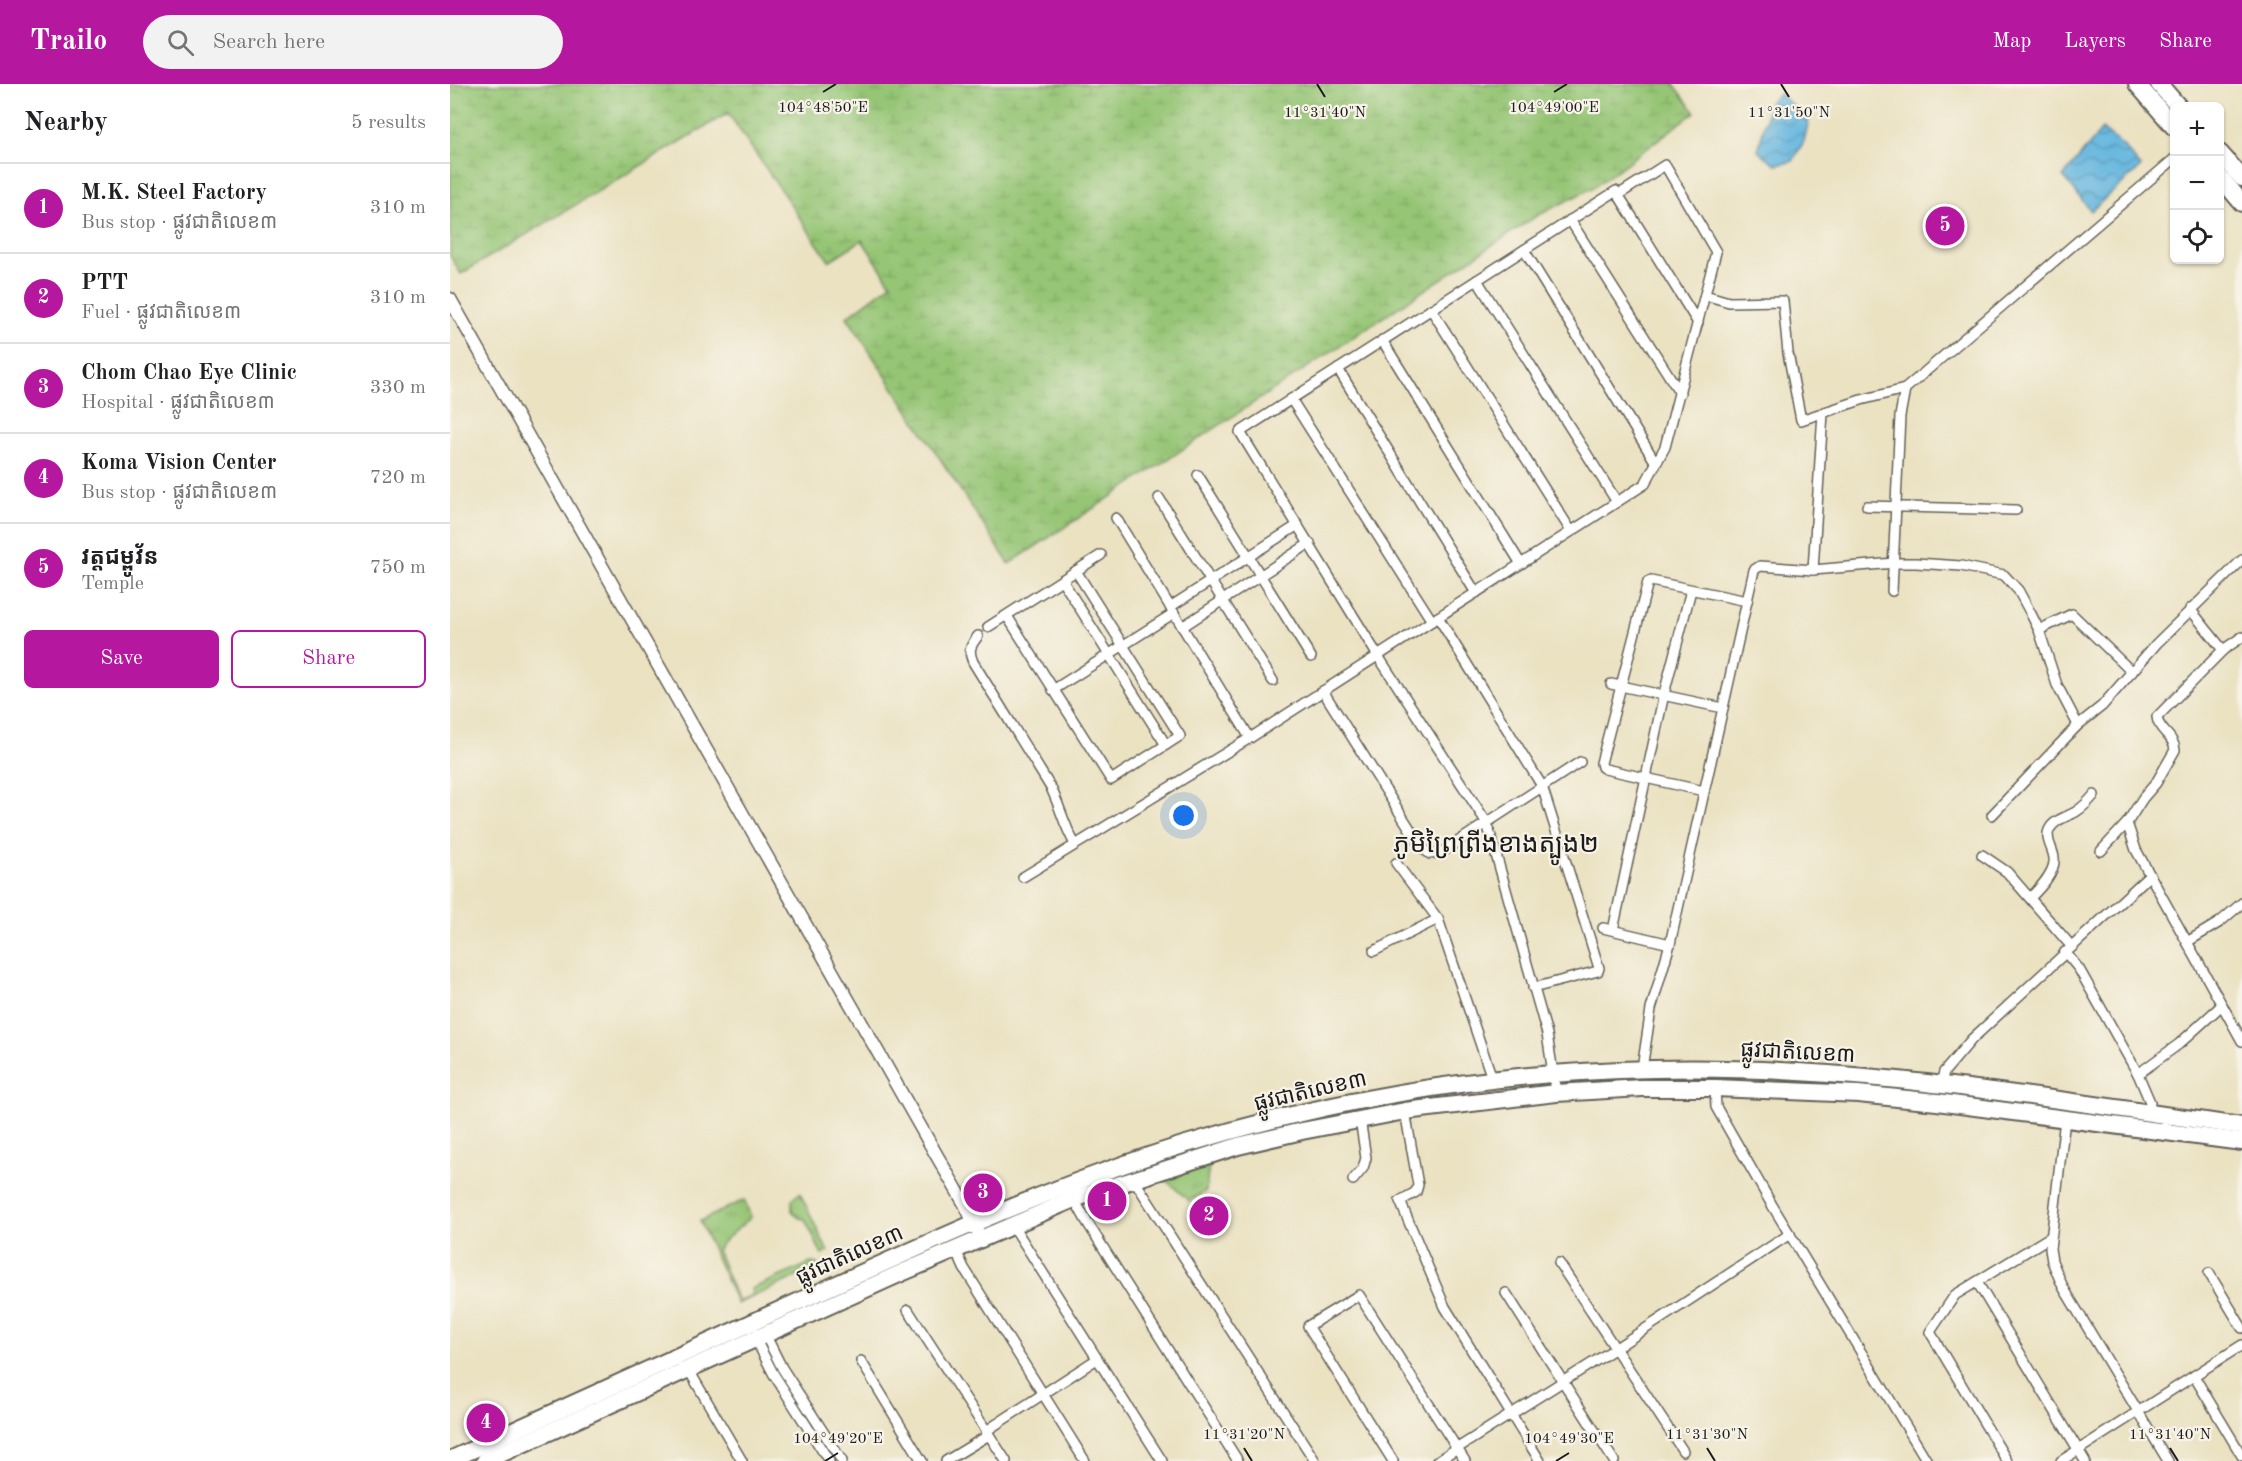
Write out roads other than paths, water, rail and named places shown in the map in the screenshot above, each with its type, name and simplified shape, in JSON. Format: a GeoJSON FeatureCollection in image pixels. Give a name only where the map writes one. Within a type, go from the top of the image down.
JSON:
{"type":"FeatureCollection","features":[{"type":"Feature","properties":{"kind":"highway"},"geometry":{"type":"LineString","coordinates":[[2137,84],[2170,121]]}},
{"type":"Feature","properties":{"kind":"highway"},"geometry":{"type":"LineString","coordinates":[[2159,84],[2175,102]]}},
{"type":"Feature","properties":{"kind":"highway"},"geometry":{"type":"LineString","coordinates":[[2223,156],[2242,178]]}},
{"type":"Feature","properties":{"kind":"highway"},"geometry":{"type":"LineString","coordinates":[[2224,182],[2242,203]]}},
{"type":"Feature","properties":{"kind":"highway","name":"ផ្លូវជាតិលេខ៣"},"geometry":{"type":"LineString","coordinates":[[450,1460],[684,1361],[1111,1168],[1231,1131],[1357,1101],[1493,1081],[1553,1075],[1642,1069],[1716,1069],[1844,1075],[2242,1126]]}},
{"type":"Feature","properties":{"kind":"highway","name":"ផ្លូវជាតិលេខ៣"},"geometry":{"type":"LineString","coordinates":[[977,1230],[1012,1224],[1133,1178],[1238,1146],[1405,1111],[1556,1093],[1642,1088],[1715,1088],[1858,1094],[2242,1142]]}},
{"type":"Feature","properties":{"kind":"highway","name":"ផ្លូវជាតិលេខ៣"},"geometry":{"type":"LineString","coordinates":[[493,1459],[684,1361],[760,1336],[953,1241]]}},
{"type":"Feature","properties":{"kind":"street"},"geometry":{"type":"LineString","coordinates":[[1706,296],[1729,302],[1783,301],[1788,352],[1801,420],[1905,389],[2170,163]]}},
{"type":"Feature","properties":{"kind":"street"},"geometry":{"type":"LineString","coordinates":[[1023,877],[1250,738],[1645,484],[1665,447],[1706,296],[1716,249],[1665,165],[1618,195]]}},
{"type":"Feature","properties":{"kind":"street"},"geometry":{"type":"LineString","coordinates":[[1556,1093],[1547,1034],[1486,823],[1378,656],[1240,432],[1616,191],[1698,323]]}},
{"type":"Feature","properties":{"kind":"street"},"geometry":{"type":"LineString","coordinates":[[1570,220],[1680,393]]}},
{"type":"Feature","properties":{"kind":"street"},"geometry":{"type":"LineString","coordinates":[[1524,250],[1656,463]]}},
{"type":"Feature","properties":{"kind":"street"},"geometry":{"type":"LineString","coordinates":[[1477,280],[1617,502]]}},
{"type":"Feature","properties":{"kind":"street"},"geometry":{"type":"LineString","coordinates":[[450,299],[938,1156],[977,1230]]}},
{"type":"Feature","properties":{"kind":"street"},"geometry":{"type":"LineString","coordinates":[[1431,309],[1571,531]]}},
{"type":"Feature","properties":{"kind":"street"},"geometry":{"type":"LineString","coordinates":[[1382,340],[1521,564]]}},
{"type":"Feature","properties":{"kind":"street"},"geometry":{"type":"LineString","coordinates":[[1338,369],[1476,593]]}},
{"type":"Feature","properties":{"kind":"street"},"geometry":{"type":"LineString","coordinates":[[1892,591],[1900,416],[1905,389]]}},
{"type":"Feature","properties":{"kind":"street"},"geometry":{"type":"LineString","coordinates":[[1291,399],[1542,786],[1599,968],[1598,972],[1533,988]]}},
{"type":"Feature","properties":{"kind":"street"},"geometry":{"type":"LineString","coordinates":[[1813,570],[1823,413]]}},
{"type":"Feature","properties":{"kind":"street"},"geometry":{"type":"LineString","coordinates":[[1198,475],[1311,657]]}},
{"type":"Feature","properties":{"kind":"street"},"geometry":{"type":"LineString","coordinates":[[1159,498],[1273,681]]}},
{"type":"Feature","properties":{"kind":"street"},"geometry":{"type":"LineString","coordinates":[[1868,506],[2016,510]]}},
{"type":"Feature","properties":{"kind":"street"},"geometry":{"type":"LineString","coordinates":[[1116,518],[1250,738]]}},
{"type":"Feature","properties":{"kind":"street"},"geometry":{"type":"LineString","coordinates":[[1053,690],[1123,645],[1210,581],[1298,525]]}},
{"type":"Feature","properties":{"kind":"street"},"geometry":{"type":"LineString","coordinates":[[1182,627],[1310,543]]}},
{"type":"Feature","properties":{"kind":"street"},"geometry":{"type":"LineString","coordinates":[[988,627],[1101,555]]}},
{"type":"Feature","properties":{"kind":"street"},"geometry":{"type":"LineString","coordinates":[[1992,815],[2078,725],[2102,706],[2190,609],[2242,560]]}},
{"type":"Feature","properties":{"kind":"street"},"geometry":{"type":"LineString","coordinates":[[1642,1069],[1651,1010],[1670,944],[1747,601],[1757,566],[1813,570],[1894,563],[1961,566],[2004,575],[2018,590],[2039,630],[2057,685],[2078,725]]}},
{"type":"Feature","properties":{"kind":"street"},"geometry":{"type":"LineString","coordinates":[[1007,616],[1111,780],[1180,736],[1076,571]]}},
{"type":"Feature","properties":{"kind":"street"},"geometry":{"type":"LineString","coordinates":[[1062,580],[1166,745]]}},
{"type":"Feature","properties":{"kind":"street"},"geometry":{"type":"LineString","coordinates":[[1704,791],[1602,767],[1601,763],[1648,582],[1747,601]]}},
{"type":"Feature","properties":{"kind":"street"},"geometry":{"type":"LineString","coordinates":[[1670,944],[1608,929],[1647,778],[1664,694],[1690,590]]}},
{"type":"Feature","properties":{"kind":"street"},"geometry":{"type":"LineString","coordinates":[[2190,609],[2223,650]]}},
{"type":"Feature","properties":{"kind":"street"},"geometry":{"type":"LineString","coordinates":[[2039,630],[2072,614],[2132,672]]}},
{"type":"Feature","properties":{"kind":"street"},"geometry":{"type":"LineString","coordinates":[[978,636],[970,645],[969,655],[1051,788],[1066,830],[1075,844]]}},
{"type":"Feature","properties":{"kind":"street"},"geometry":{"type":"LineString","coordinates":[[2101,851],[2127,823],[2156,783],[2175,750],[2172,739],[2158,725],[2157,717],[2223,650],[2242,637]]}},
{"type":"Feature","properties":{"kind":"street"},"geometry":{"type":"LineString","coordinates":[[1611,684],[1723,708]]}},
{"type":"Feature","properties":{"kind":"street"},"geometry":{"type":"LineString","coordinates":[[1323,691],[1422,848],[1430,854],[1442,852],[1580,762]]}},
{"type":"Feature","properties":{"kind":"street"},"geometry":{"type":"LineString","coordinates":[[2030,898],[2042,885],[2052,868],[2054,858],[2048,840],[2049,831],[2056,822],[2074,813],[2094,795]]}},
{"type":"Feature","properties":{"kind":"street"},"geometry":{"type":"LineString","coordinates":[[2127,823],[2136,850],[2242,1041]]}},
{"type":"Feature","properties":{"kind":"street"},"geometry":{"type":"LineString","coordinates":[[1982,855],[2007,872],[2069,949],[2138,1074],[2150,1102],[2149,1113]]}},
{"type":"Feature","properties":{"kind":"street"},"geometry":{"type":"LineString","coordinates":[[1396,863],[1438,919],[1493,1081]]}},
{"type":"Feature","properties":{"kind":"street"},"geometry":{"type":"LineString","coordinates":[[1940,1086],[1944,1072],[1972,1039],[2150,875]]}},
{"type":"Feature","properties":{"kind":"street"},"geometry":{"type":"LineString","coordinates":[[2187,942],[2220,922],[2242,903]]}},
{"type":"Feature","properties":{"kind":"street"},"geometry":{"type":"LineString","coordinates":[[1374,951],[1438,919]]}},
{"type":"Feature","properties":{"kind":"street"},"geometry":{"type":"LineString","coordinates":[[2138,1074],[2180,1044],[2222,1005]]}},
{"type":"Feature","properties":{"kind":"street"},"geometry":{"type":"LineString","coordinates":[[1715,1088],[1716,1107],[1927,1461]]}},
{"type":"Feature","properties":{"kind":"street"},"geometry":{"type":"LineString","coordinates":[[1405,1111],[1418,1185],[1416,1192],[1400,1201],[1445,1307],[1540,1461]]}},
{"type":"Feature","properties":{"kind":"street"},"geometry":{"type":"LineString","coordinates":[[1353,1180],[1363,1168],[1366,1158],[1360,1119]]}},
{"type":"Feature","properties":{"kind":"street"},"geometry":{"type":"LineString","coordinates":[[2065,1119],[2050,1237],[2052,1261],[2057,1274],[2168,1461]]}},
{"type":"Feature","properties":{"kind":"street"},"geometry":{"type":"LineString","coordinates":[[1133,1178],[1315,1461]]}},
{"type":"Feature","properties":{"kind":"street"},"geometry":{"type":"LineString","coordinates":[[1074,1199],[1238,1461]]}},
{"type":"Feature","properties":{"kind":"street"},"geometry":{"type":"LineString","coordinates":[[1012,1224],[1162,1461]]}},
{"type":"Feature","properties":{"kind":"street"},"geometry":{"type":"LineString","coordinates":[[1437,1461],[1790,1234]]}},
{"type":"Feature","properties":{"kind":"street"},"geometry":{"type":"LineString","coordinates":[[2007,1461],[1930,1332],[1955,1295],[2050,1237]]}},
{"type":"Feature","properties":{"kind":"street"},"geometry":{"type":"LineString","coordinates":[[953,1241],[964,1268],[1085,1461]]}},
{"type":"Feature","properties":{"kind":"street"},"geometry":{"type":"LineString","coordinates":[[1559,1263],[1683,1451]]}},
{"type":"Feature","properties":{"kind":"street"},"geometry":{"type":"LineString","coordinates":[[2209,1273],[2242,1328]]}},
{"type":"Feature","properties":{"kind":"street"},"geometry":{"type":"LineString","coordinates":[[1977,1282],[2085,1461]]}},
{"type":"Feature","properties":{"kind":"street"},"geometry":{"type":"LineString","coordinates":[[1506,1293],[1614,1461]]}},
{"type":"Feature","properties":{"kind":"street"},"geometry":{"type":"LineString","coordinates":[[1393,1461],[1308,1326],[1359,1295],[1465,1461]]}},
{"type":"Feature","properties":{"kind":"street"},"geometry":{"type":"LineString","coordinates":[[908,1310],[1005,1461]]}},
{"type":"Feature","properties":{"kind":"street"},"geometry":{"type":"LineString","coordinates":[[760,1336],[773,1373],[829,1461]]}},
{"type":"Feature","properties":{"kind":"street"},"geometry":{"type":"LineString","coordinates":[[760,1336],[842,1461]]}},
{"type":"Feature","properties":{"kind":"street"},"geometry":{"type":"LineString","coordinates":[[2061,1461],[2242,1345]]}},
{"type":"Feature","properties":{"kind":"street"},"geometry":{"type":"LineString","coordinates":[[946,1461],[1097,1359]]}},
{"type":"Feature","properties":{"kind":"street"},"geometry":{"type":"LineString","coordinates":[[684,1361],[742,1461]]}},
{"type":"Feature","properties":{"kind":"street"},"geometry":{"type":"LineString","coordinates":[[861,1361],[922,1461]]}},
{"type":"Feature","properties":{"kind":"street"},"geometry":{"type":"LineString","coordinates":[[2194,1376],[2242,1456]]}},
{"type":"Feature","properties":{"kind":"water"},"geometry":{"type":"Polygon","coordinates":[[[1780,94],[1809,120],[1804,141],[1793,161],[1777,165],[1758,151],[1770,101],[1780,94]]]}},
{"type":"Feature","properties":{"kind":"water"},"geometry":{"type":"Polygon","coordinates":[[[2102,129],[2124,147],[2141,167],[2091,211],[2063,177],[2102,129]]]}},
{"type":"Feature","properties":{"kind":"place","name":"វត្តជម្ពូវ័ន"},"geometry":{"type":"Point","coordinates":[1945,226]}},
{"type":"Feature","properties":{"kind":"place","name":"Chom Chao Eye Clinic"},"geometry":{"type":"Point","coordinates":[983,1193]}},
{"type":"Feature","properties":{"kind":"place","name":"M.K. Steel Factory"},"geometry":{"type":"Point","coordinates":[1107,1201]}},
{"type":"Feature","properties":{"kind":"place","name":"PTT"},"geometry":{"type":"Point","coordinates":[1209,1216]}},
{"type":"Feature","properties":{"kind":"place","name":"Koma Vision Center"},"geometry":{"type":"Point","coordinates":[486,1423]}},
{"type":"Feature","properties":{"kind":"district","name":"ភូមិព្រៃព្រីងខាងត្បូង២"},"geometry":{"type":"Point","coordinates":[1496,843]}}]}
